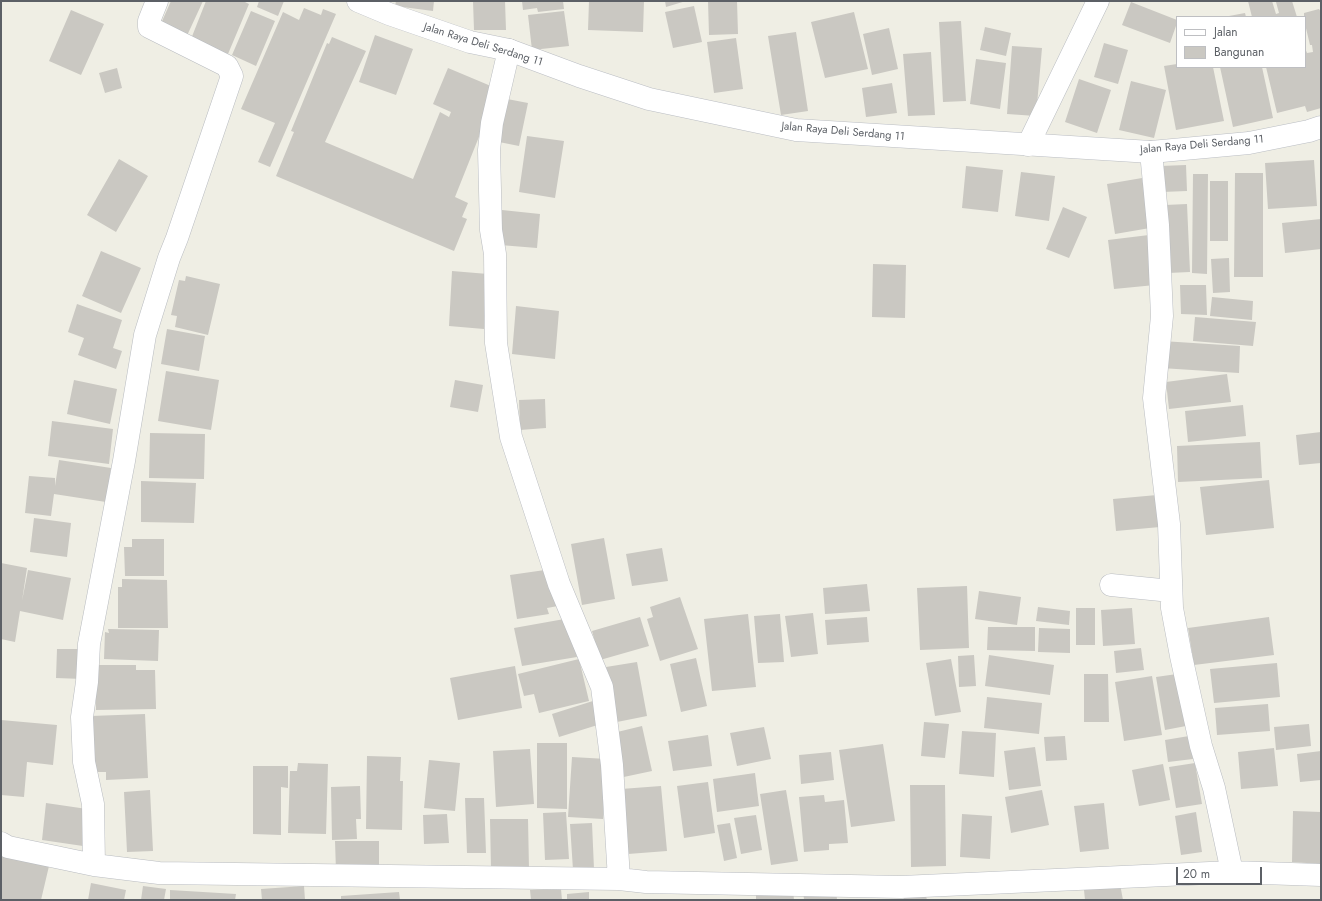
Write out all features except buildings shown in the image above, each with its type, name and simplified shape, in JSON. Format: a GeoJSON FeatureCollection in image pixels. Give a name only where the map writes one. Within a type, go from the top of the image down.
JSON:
{"type":"FeatureCollection","features":[{"type":"Feature","properties":{"kind":"street"},"geometry":{"type":"LineString","coordinates":[[94,865],[93,804],[84,762],[82,717],[87,682],[89,644],[124,461],[145,335],[169,258],[232,76],[227,66],[149,27],[149,21],[157,1]]}},
{"type":"Feature","properties":{"kind":"street","name":"Jalan Raya Deli Serdang 11"},"geometry":{"type":"LineString","coordinates":[[358,1],[389,14],[470,42],[509,50],[579,76],[649,99],[796,130],[1151,152],[1249,143],[1309,131],[1321,127]]}},
{"type":"Feature","properties":{"kind":"street"},"geometry":{"type":"LineString","coordinates":[[1028,145],[1098,1]]}},
{"type":"Feature","properties":{"kind":"street"},"geometry":{"type":"LineString","coordinates":[[509,50],[492,123],[489,150],[492,230],[495,254],[496,343],[511,437],[559,584],[602,687],[612,765],[620,879]]}},
{"type":"Feature","properties":{"kind":"street"},"geometry":{"type":"LineString","coordinates":[[1151,152],[1158,225],[1162,316],[1154,398],[1169,524],[1172,608],[1201,746],[1214,788],[1232,872]]}},
{"type":"Feature","properties":{"kind":"street"},"geometry":{"type":"LineString","coordinates":[[1110,585],[1171,591]]}},
{"type":"Feature","properties":{"kind":"street"},"geometry":{"type":"LineString","coordinates":[[1,843],[8,847],[94,865],[159,873],[620,879],[646,882],[901,887],[1232,872],[1321,875]]}}]}
